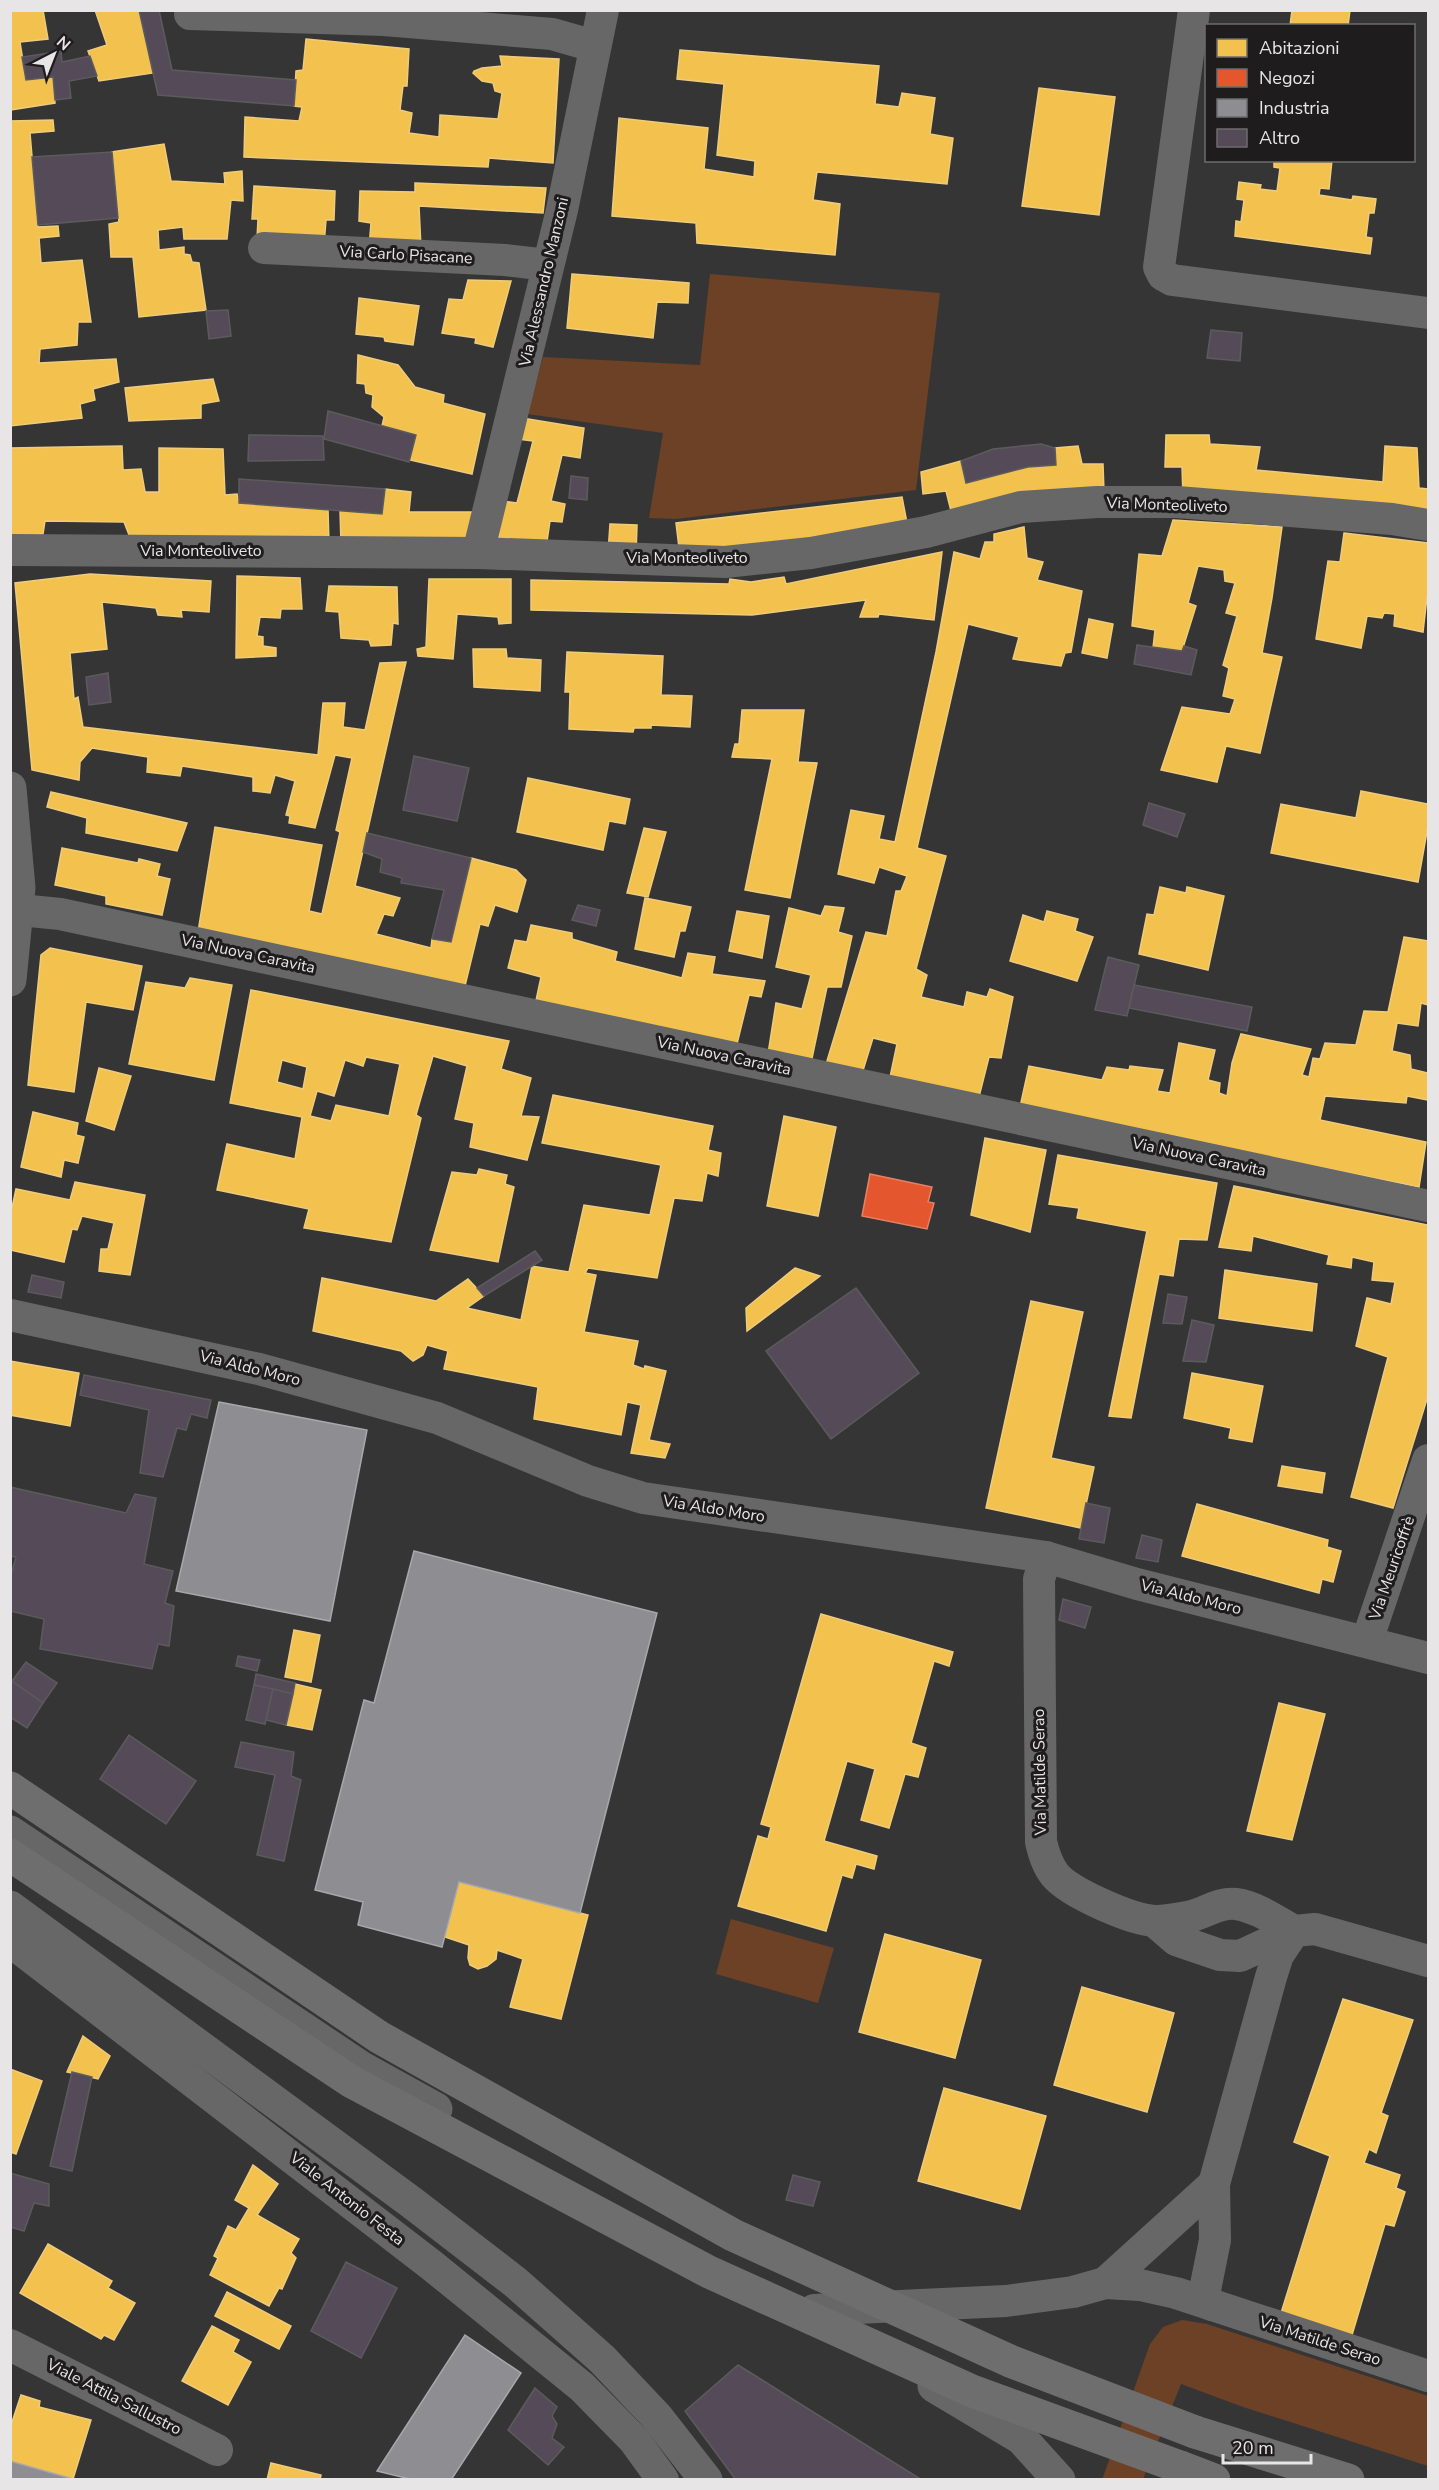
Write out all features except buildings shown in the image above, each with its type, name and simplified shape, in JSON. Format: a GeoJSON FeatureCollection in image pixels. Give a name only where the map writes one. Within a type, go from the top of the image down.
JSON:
{"type":"FeatureCollection","features":[{"type":"Feature","properties":{"kind":"highway"},"geometry":{"type":"LineString","coordinates":[[10,1788],[379,2037],[733,2235],[1010,2361],[1195,2432],[1348,2480]]}},
{"type":"Feature","properties":{"kind":"highway"},"geometry":{"type":"LineString","coordinates":[[10,1855],[352,2082],[709,2272],[972,2391],[1214,2480]]}},
{"type":"Feature","properties":{"kind":"street","name":"Via Alessandro Manzoni"},"geometry":{"type":"LineString","coordinates":[[478,553],[562,210],[603,10]]}},
{"type":"Feature","properties":{"kind":"street"},"geometry":{"type":"LineString","coordinates":[[1194,10],[1159,267],[1163,275],[1172,280],[1428,313]]}},
{"type":"Feature","properties":{"kind":"street"},"geometry":{"type":"LineString","coordinates":[[190,14],[384,20],[552,34],[594,46]]}},
{"type":"Feature","properties":{"kind":"street","name":"Via Carlo Pisacane"},"geometry":{"type":"LineString","coordinates":[[264,248],[505,260],[549,265]]}},
{"type":"Feature","properties":{"kind":"street","name":"Via Monteoliveto"},"geometry":{"type":"LineString","coordinates":[[10,550],[478,553],[725,562],[812,553],[926,532],[1021,507],[1097,502],[1177,502],[1392,519],[1428,525]]}},
{"type":"Feature","properties":{"kind":"street"},"geometry":{"type":"LineString","coordinates":[[10,788],[20,888],[14,910],[10,980]]}},
{"type":"Feature","properties":{"kind":"street","name":"Via Nuova Caravita"},"geometry":{"type":"LineString","coordinates":[[14,910],[72,917],[1428,1206]]}},
{"type":"Feature","properties":{"kind":"street","name":"Via Aldo Moro"},"geometry":{"type":"LineString","coordinates":[[10,1315],[259,1369],[437,1418],[588,1481],[643,1498],[1046,1557],[1137,1584],[1367,1641],[1428,1659]]}},
{"type":"Feature","properties":{"kind":"street","name":"Via Meuricoffrè"},"geometry":{"type":"LineString","coordinates":[[1367,1641],[1428,1460]]}},
{"type":"Feature","properties":{"kind":"street","name":"Via Matilde Serao"},"geometry":{"type":"LineString","coordinates":[[1046,1557],[1039,1579],[1041,1842],[1045,1860],[1055,1875],[1071,1889],[1114,1909],[1154,1921],[1176,1940],[1220,1955],[1240,1956],[1294,1931],[1315,1929],[1428,1961]]}},
{"type":"Feature","properties":{"kind":"street"},"geometry":{"type":"LineString","coordinates":[[10,1832],[362,2068],[717,2265],[814,2310],[1021,2438],[1059,2480]]}},
{"type":"Feature","properties":{"kind":"street","name":"Via Matilde Serao"},"geometry":{"type":"LineString","coordinates":[[1154,1921],[1192,1916],[1222,1905],[1234,1904],[1251,1908],[1294,1931]]}},
{"type":"Feature","properties":{"kind":"street"},"geometry":{"type":"LineString","coordinates":[[10,1907],[411,2202],[515,2282],[602,2359],[656,2416],[706,2480]]}},
{"type":"Feature","properties":{"kind":"street"},"geometry":{"type":"LineString","coordinates":[[1212,2305],[1204,2295],[1215,2240],[1214,2184],[1271,1977],[1278,1955],[1294,1931]]}},
{"type":"Feature","properties":{"kind":"street","name":"Viale Antonio Festa"},"geometry":{"type":"LineString","coordinates":[[10,1941],[430,2264],[573,2380],[634,2440],[663,2480]]}},
{"type":"Feature","properties":{"kind":"street"},"geometry":{"type":"LineString","coordinates":[[814,2310],[1006,2301],[1073,2292],[1105,2283],[1214,2184]]}},
{"type":"Feature","properties":{"kind":"street","name":"Via Matilde Serao"},"geometry":{"type":"LineString","coordinates":[[1105,2283],[1140,2285],[1212,2305],[1428,2376]]}},
{"type":"Feature","properties":{"kind":"street","name":"Viale Attila Sallustro"},"geometry":{"type":"LineString","coordinates":[[10,2345],[217,2450]]}},
{"type":"Feature","properties":{"kind":"shaded area"},"geometry":{"type":"Polygon","coordinates":[[[710,274],[940,293],[916,490],[676,519],[649,518],[663,433],[527,414],[543,357],[700,365],[710,274]]]}},
{"type":"Feature","properties":{"kind":"shaded area"},"geometry":{"type":"Polygon","coordinates":[[[731,1919],[834,1948],[818,2003],[716,1974],[731,1919]]]}},
{"type":"Feature","properties":{"kind":"shaded area"},"geometry":{"type":"Polygon","coordinates":[[[1182,2320],[1207,2324],[1428,2396],[1428,2466],[1243,2407],[1181,2384],[1143,2479],[1102,2480],[1150,2344],[1163,2327],[1182,2320]]]}}]}
